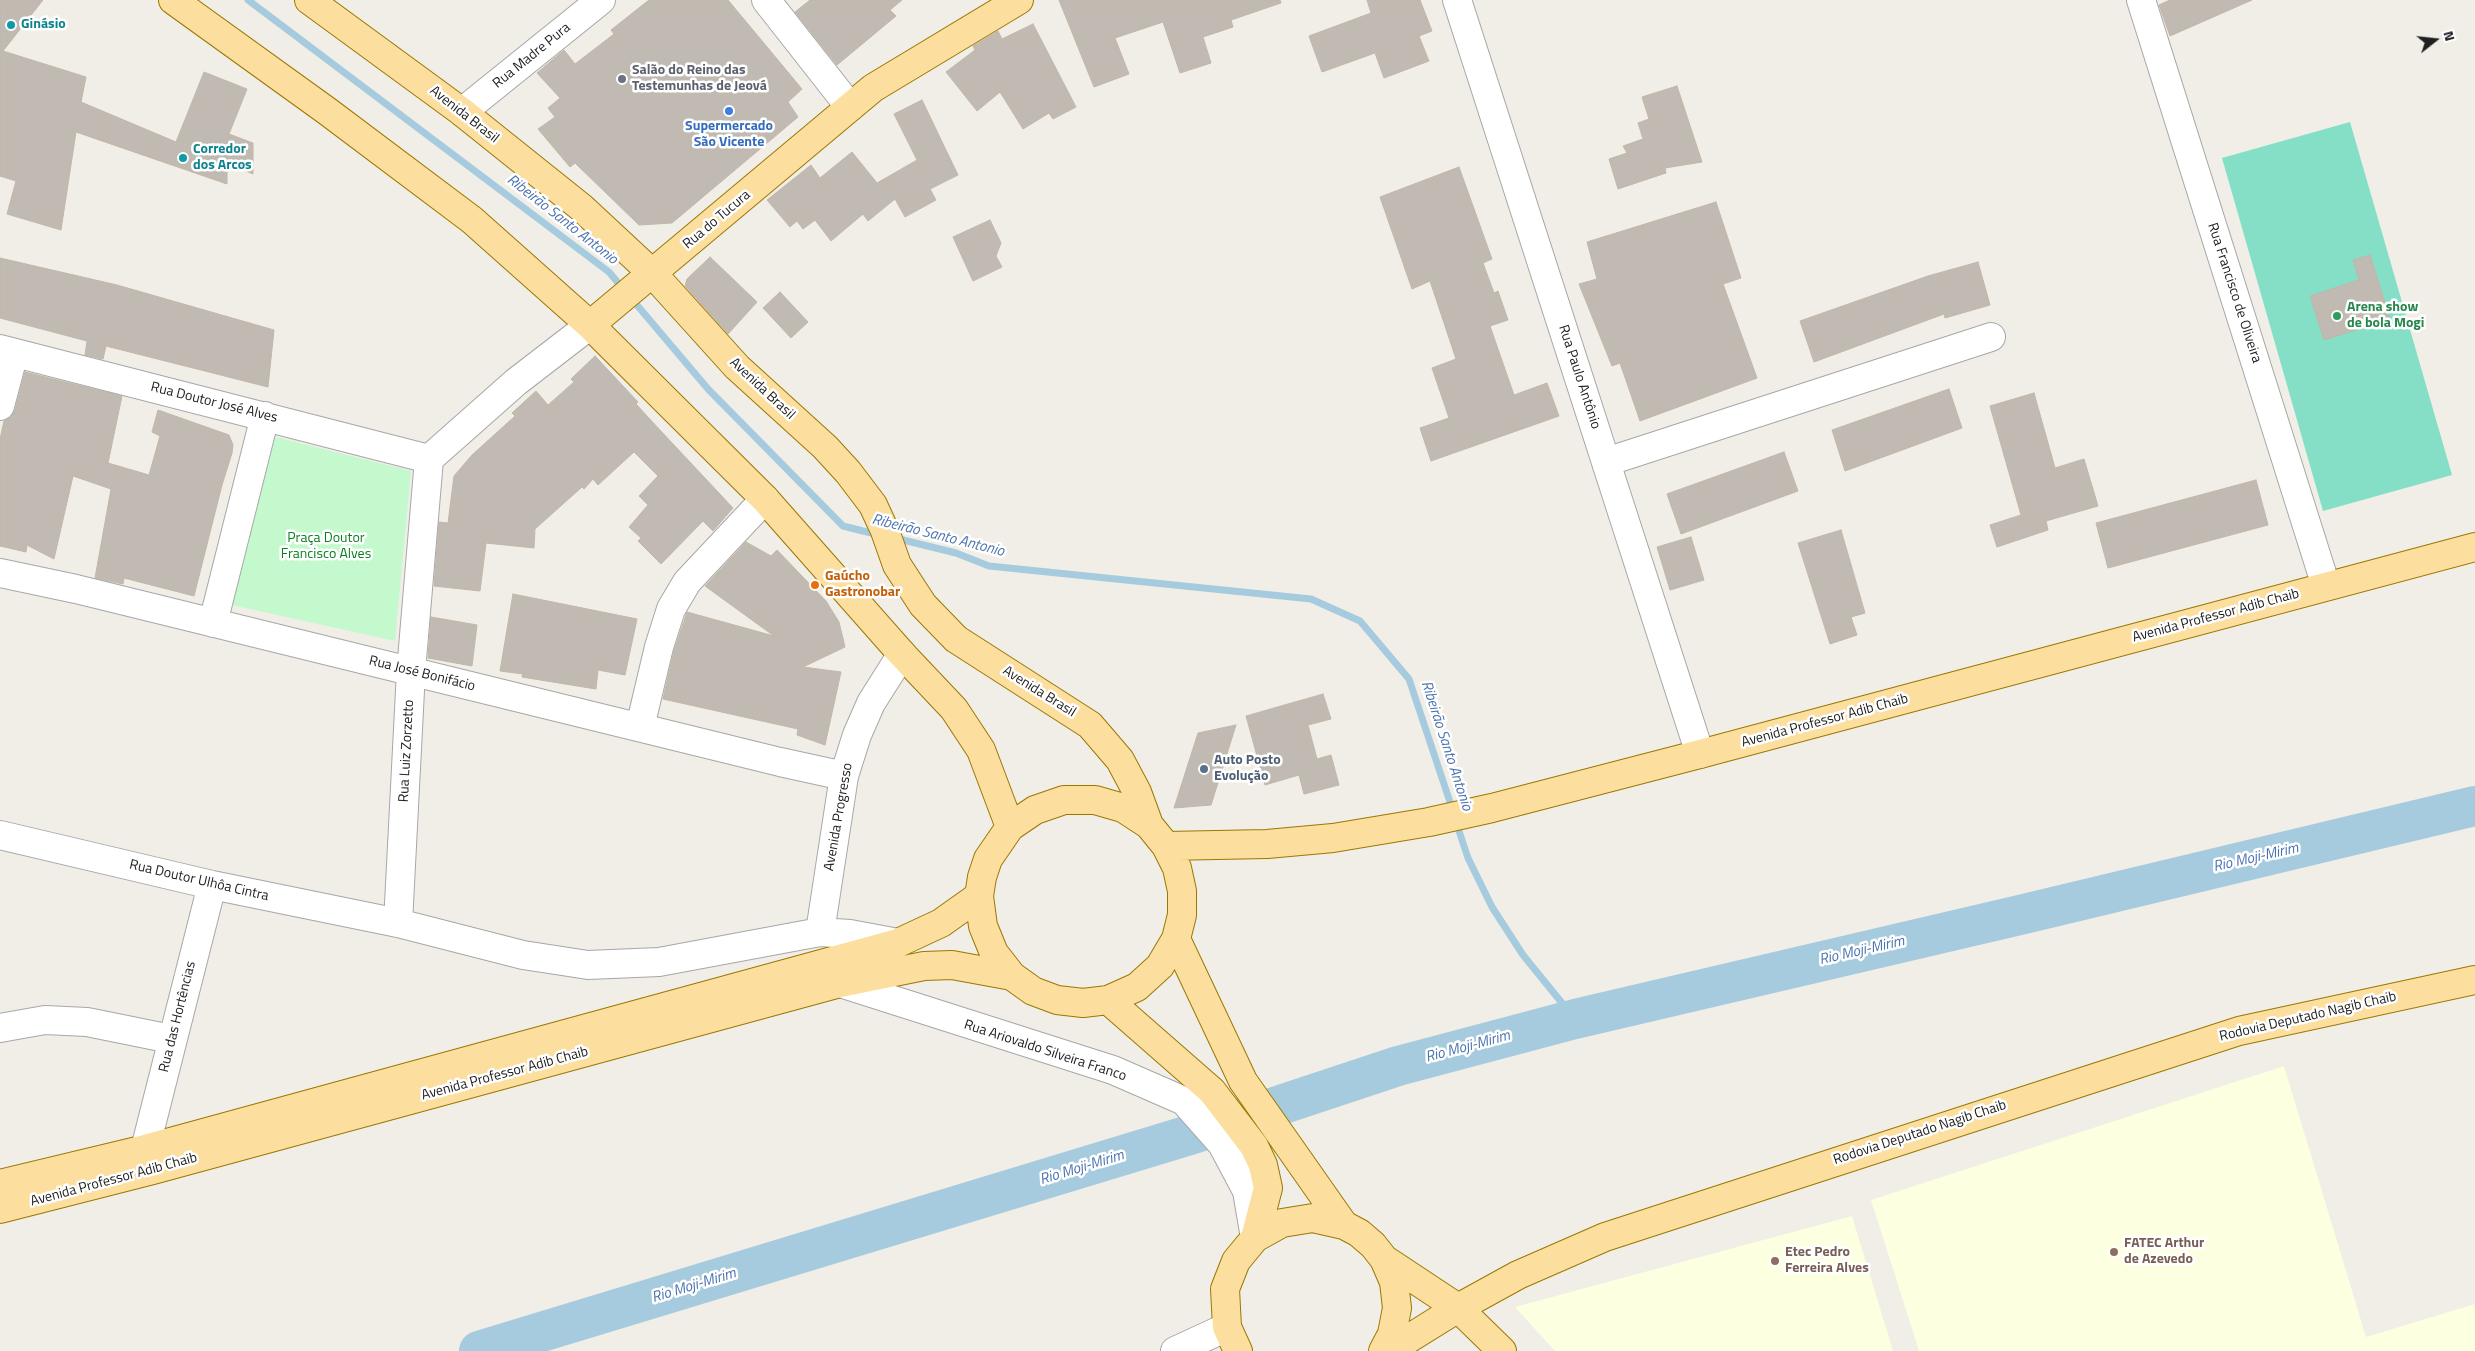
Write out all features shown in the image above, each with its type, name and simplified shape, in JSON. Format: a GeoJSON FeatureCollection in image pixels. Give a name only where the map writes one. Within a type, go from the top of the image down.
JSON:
{"type":"FeatureCollection","features":[{"type":"Feature","properties":{"kind":"main road"},"geometry":{"type":"LineString","coordinates":[[172,0],[327,110],[472,220],[597,319],[765,499],[902,654],[954,709],[981,750],[1010,827]]}},
{"type":"Feature","properties":{"kind":"main road","name":"Avenida Brasil"},"geometry":{"type":"LineString","coordinates":[[309,0],[462,112],[582,208],[648,278],[737,367],[825,447],[848,472],[873,506],[885,531],[897,566],[923,605],[956,639],[1090,725],[1120,760],[1137,792],[1149,825]]}},
{"type":"Feature","properties":{"kind":"main road","name":"Rua do Tucura"},"geometry":{"type":"LineString","coordinates":[[597,319],[873,88],[1019,0]]}},
{"type":"Feature","properties":{"kind":"main road","name":"Avenida Professor Adib Chaib"},"geometry":{"type":"LineString","coordinates":[[1166,846],[1267,844],[1333,838],[1429,822],[1492,808],[2475,547]]}},
{"type":"Feature","properties":{"kind":"main road"},"geometry":{"type":"LineString","coordinates":[[1095,800],[1124,808],[1149,825],[1166,846],[1177,868],[1182,891],[1182,915],[1176,939],[1160,966],[1137,987],[1108,1000],[1082,1004],[1057,1000],[1033,991],[1012,976],[994,953],[982,926],[979,896],[982,877],[988,859],[1010,827],[1035,810],[1057,803],[1095,800]]}},
{"type":"Feature","properties":{"kind":"main road","name":"Avenida Professor Adib Chaib"},"geometry":{"type":"LineString","coordinates":[[0,1184],[144,1149],[898,944],[941,923],[979,896]]}},
{"type":"Feature","properties":{"kind":"main road"},"geometry":{"type":"LineString","coordinates":[[1176,939],[1243,1081],[1344,1225]]}},
{"type":"Feature","properties":{"kind":"main road","name":"Avenida Professor Adib Chaib"},"geometry":{"type":"LineString","coordinates":[[0,1209],[153,1170],[840,983],[924,966],[952,965],[1012,976]]}},
{"type":"Feature","properties":{"kind":"main road","name":"Rodovia Deputado Nagib Chaib"},"geometry":{"type":"LineString","coordinates":[[1389,1351],[1458,1308],[1518,1275],[1604,1237],[2239,1030],[2475,980]]}},
{"type":"Feature","properties":{"kind":"main road"},"geometry":{"type":"LineString","coordinates":[[1108,1000],[1212,1091],[1254,1146],[1263,1165],[1268,1188],[1255,1238]]}},
{"type":"Feature","properties":{"kind":"main road"},"geometry":{"type":"LineString","coordinates":[[1232,1339],[1225,1289],[1236,1261],[1255,1238],[1282,1223],[1313,1218],[1344,1225],[1366,1239],[1384,1259],[1458,1308],[1502,1351]]}},
{"type":"Feature","properties":{"kind":"main road"},"geometry":{"type":"LineString","coordinates":[[1383,1351],[1392,1334],[1397,1308],[1394,1282],[1384,1259]]}},
{"type":"Feature","properties":{"kind":"street","name":"Rua Madre Pura"},"geometry":{"type":"LineString","coordinates":[[462,112],[601,0]]}},
{"type":"Feature","properties":{"kind":"street"},"geometry":{"type":"LineString","coordinates":[[766,0],[850,107]]}},
{"type":"Feature","properties":{"kind":"street","name":"Rua Paulo Antônio"},"geometry":{"type":"LineString","coordinates":[[1458,0],[1700,754]]}},
{"type":"Feature","properties":{"kind":"street","name":"Rua Francisco de Oliveira"},"geometry":{"type":"LineString","coordinates":[[2141,0],[2326,586]]}},
{"type":"Feature","properties":{"kind":"street","name":"Rua do Tucura"},"geometry":{"type":"LineString","coordinates":[[429,459],[516,382],[597,319]]}},
{"type":"Feature","properties":{"kind":"street"},"geometry":{"type":"LineString","coordinates":[[1606,462],[1991,337]]}},
{"type":"Feature","properties":{"kind":"street"},"geometry":{"type":"LineString","coordinates":[[0,406],[7,351]]}},
{"type":"Feature","properties":{"kind":"street","name":"Rua Doutor José Alves"},"geometry":{"type":"LineString","coordinates":[[7,351],[429,459]]}},
{"type":"Feature","properties":{"kind":"street"},"geometry":{"type":"LineString","coordinates":[[213,623],[264,416]]}},
{"type":"Feature","properties":{"kind":"street","name":"Rua Luiz Zorzetto"},"geometry":{"type":"LineString","coordinates":[[398,923],[411,671],[429,459]]}},
{"type":"Feature","properties":{"kind":"street"},"geometry":{"type":"LineString","coordinates":[[640,727],[659,647],[671,609],[687,582],[765,499]]}},
{"type":"Feature","properties":{"kind":"street","name":"Rua José Bonifácio"},"geometry":{"type":"LineString","coordinates":[[0,573],[76,589],[780,762],[844,776]]}},
{"type":"Feature","properties":{"kind":"street","name":"Avenida Progresso"},"geometry":{"type":"LineString","coordinates":[[820,932],[844,776],[857,735],[871,702],[902,654]]}},
{"type":"Feature","properties":{"kind":"street","name":"Rua Doutor Ulhôa Cintra"},"geometry":{"type":"LineString","coordinates":[[0,835],[212,885],[398,923],[523,955],[588,965],[659,962],[820,932],[850,934],[898,944]]}},
{"type":"Feature","properties":{"kind":"street","name":"Rua das Hortências"},"geometry":{"type":"LineString","coordinates":[[144,1149],[212,885]]}},
{"type":"Feature","properties":{"kind":"street","name":"Rua Ariovaldo Silveira Franco"},"geometry":{"type":"LineString","coordinates":[[840,983],[1113,1070],[1184,1101],[1222,1144],[1247,1191],[1255,1238]]}},
{"type":"Feature","properties":{"kind":"street"},"geometry":{"type":"LineString","coordinates":[[0,1028],[45,1020],[88,1022],[171,1039]]}},
{"type":"Feature","properties":{"kind":"street"},"geometry":{"type":"LineString","coordinates":[[1175,1351],[1232,1339]]}},
{"type":"Feature","properties":{"kind":"shaded area","name":"FATEC Arthur de Azevedo"},"geometry":{"type":"Polygon","coordinates":[[[2284,1066],[2366,1337],[2475,1304],[2475,1351],[1919,1351],[1871,1200],[2284,1066]]]}},
{"type":"Feature","properties":{"kind":"shaded area","name":"Etec Pedro Ferreira Alves"},"geometry":{"type":"Polygon","coordinates":[[[1852,1216],[1893,1351],[1555,1351],[1515,1307],[1852,1216]]]}},
{"type":"Feature","properties":{"kind":"green space","name":"Arena show de bola Mogi"},"geometry":{"type":"Polygon","coordinates":[[[2350,122],[2452,475],[2323,511],[2222,158],[2350,122]]]}},
{"type":"Feature","properties":{"kind":"green space","name":"Praça Doutor Francisco Alves"},"geometry":{"type":"Polygon","coordinates":[[[275,437],[411,471],[395,641],[232,605],[275,437]]]}},
{"type":"Feature","properties":{"kind":"building"},"geometry":{"type":"Polygon","coordinates":[[[0,0],[43,0],[3,51],[86,77],[81,102],[176,142],[204,72],[247,89],[229,134],[253,143],[253,174],[227,163],[227,184],[76,132],[61,230],[7,214],[16,181],[0,176],[0,0]]]}},
{"type":"Feature","properties":{"kind":"building","name":"Supermercado São Vicente"},"geometry":{"type":"Polygon","coordinates":[[[649,0],[728,0],[802,89],[788,102],[798,117],[672,223],[639,225],[575,163],[570,167],[538,129],[555,117],[548,108],[560,98],[537,73],[564,50],[575,64],[614,34],[611,30],[649,0]]]}},
{"type":"Feature","properties":{"kind":"building"},"geometry":{"type":"Polygon","coordinates":[[[810,0],[902,0],[890,10],[896,16],[837,65],[795,12],[810,0]]]}},
{"type":"Feature","properties":{"kind":"building"},"geometry":{"type":"Polygon","coordinates":[[[1059,0],[1280,0],[1281,3],[1231,20],[1233,27],[1203,37],[1211,63],[1180,73],[1163,22],[1115,38],[1129,74],[1094,87],[1059,0]]]}},
{"type":"Feature","properties":{"kind":"building"},"geometry":{"type":"Polygon","coordinates":[[[1367,0],[1420,0],[1432,31],[1419,36],[1429,61],[1384,78],[1375,53],[1322,72],[1309,36],[1371,13],[1367,0]]]}},
{"type":"Feature","properties":{"kind":"building"},"geometry":{"type":"Polygon","coordinates":[[[2170,0],[2252,0],[2170,36],[2159,5],[2170,0]]]}},
{"type":"Feature","properties":{"kind":"building"},"geometry":{"type":"Polygon","coordinates":[[[1033,24],[1076,107],[1053,119],[1049,113],[1023,129],[1000,92],[977,111],[946,72],[975,50],[973,46],[998,31],[1002,39],[1033,24]]]}},
{"type":"Feature","properties":{"kind":"building"},"geometry":{"type":"Polygon","coordinates":[[[1677,86],[1702,162],[1665,168],[1666,173],[1618,189],[1609,159],[1627,153],[1623,146],[1643,139],[1638,123],[1649,119],[1642,97],[1677,86]]]}},
{"type":"Feature","properties":{"kind":"building"},"geometry":{"type":"Polygon","coordinates":[[[922,100],[958,175],[930,189],[936,200],[905,217],[895,199],[868,221],[863,214],[831,241],[815,220],[803,229],[797,221],[790,227],[767,200],[811,165],[820,178],[852,152],[877,183],[917,160],[894,114],[922,100]]]}},
{"type":"Feature","properties":{"kind":"building"},"geometry":{"type":"Polygon","coordinates":[[[1459,167],[1492,259],[1483,263],[1494,293],[1498,291],[1508,320],[1490,326],[1514,395],[1547,383],[1559,416],[1431,461],[1420,428],[1449,418],[1432,368],[1456,359],[1430,281],[1412,289],[1380,197],[1459,167]]]}},
{"type":"Feature","properties":{"kind":"building"},"geometry":{"type":"Polygon","coordinates":[[[1716,202],[1741,278],[1723,284],[1757,378],[1640,421],[1620,363],[1612,366],[1579,284],[1597,279],[1587,242],[1716,202]]]}},
{"type":"Feature","properties":{"kind":"building"},"geometry":{"type":"Polygon","coordinates":[[[990,220],[1001,243],[996,256],[1002,267],[973,281],[953,237],[990,220]]]}},
{"type":"Feature","properties":{"kind":"building"},"geometry":{"type":"Polygon","coordinates":[[[2370,255],[2390,319],[2324,340],[2310,296],[2359,280],[2353,260],[2370,255]]]}},
{"type":"Feature","properties":{"kind":"building"},"geometry":{"type":"Polygon","coordinates":[[[710,257],[757,302],[728,334],[685,286],[687,279],[710,257]]]}},
{"type":"Feature","properties":{"kind":"building"},"geometry":{"type":"Polygon","coordinates":[[[0,258],[117,285],[274,330],[268,387],[106,346],[103,359],[85,355],[87,341],[0,318],[0,258]]]}},
{"type":"Feature","properties":{"kind":"building"},"geometry":{"type":"Polygon","coordinates":[[[1978,262],[1990,305],[1945,318],[1944,314],[1814,362],[1800,321],[1928,276],[1978,262]]]}},
{"type":"Feature","properties":{"kind":"building"},"geometry":{"type":"Polygon","coordinates":[[[780,292],[808,322],[791,338],[763,308],[780,292]]]}},
{"type":"Feature","properties":{"kind":"building"},"geometry":{"type":"Polygon","coordinates":[[[595,356],[638,402],[636,404],[733,508],[713,531],[703,521],[661,564],[638,541],[641,538],[629,527],[648,505],[639,496],[658,476],[634,452],[598,485],[593,479],[584,489],[582,487],[535,529],[534,548],[486,543],[480,591],[434,586],[439,522],[448,523],[454,476],[472,455],[515,416],[512,413],[536,391],[548,405],[574,382],[571,379],[595,356]]]}},
{"type":"Feature","properties":{"kind":"building"},"geometry":{"type":"Polygon","coordinates":[[[25,372],[122,396],[108,463],[149,475],[160,436],[152,432],[158,410],[229,435],[233,445],[232,453],[194,596],[124,578],[123,584],[95,578],[111,489],[73,476],[54,559],[27,545],[26,552],[0,546],[0,439],[4,421],[11,417],[15,410],[25,372]]]}},
{"type":"Feature","properties":{"kind":"building"},"geometry":{"type":"Polygon","coordinates":[[[1949,389],[1962,428],[1845,471],[1832,430],[1949,389]]]}},
{"type":"Feature","properties":{"kind":"building"},"geometry":{"type":"Polygon","coordinates":[[[2034,393],[2055,468],[2084,459],[2098,506],[2046,521],[2048,530],[1997,547],[1990,525],[2021,515],[1990,406],[2034,393]]]}},
{"type":"Feature","properties":{"kind":"building"},"geometry":{"type":"Polygon","coordinates":[[[1784,452],[1798,491],[1681,534],[1667,494],[1784,452]]]}},
{"type":"Feature","properties":{"kind":"building"},"geometry":{"type":"Polygon","coordinates":[[[2256,480],[2268,525],[2108,568],[2096,523],[2256,480]]]}},
{"type":"Feature","properties":{"kind":"building"},"geometry":{"type":"Polygon","coordinates":[[[1841,530],[1865,613],[1851,617],[1857,635],[1830,644],[1798,543],[1841,530]]]}},
{"type":"Feature","properties":{"kind":"building"},"geometry":{"type":"Polygon","coordinates":[[[1691,537],[1704,580],[1670,590],[1657,547],[1691,537]]]}},
{"type":"Feature","properties":{"kind":"building"},"geometry":{"type":"Polygon","coordinates":[[[746,542],[771,556],[777,550],[826,601],[839,622],[845,647],[803,667],[841,672],[825,745],[797,735],[798,729],[663,699],[674,651],[687,612],[774,636],[705,586],[746,542]]]}},
{"type":"Feature","properties":{"kind":"building"},"geometry":{"type":"Polygon","coordinates":[[[513,594],[637,619],[625,675],[598,670],[596,689],[522,677],[523,674],[500,671],[513,594]]]}},
{"type":"Feature","properties":{"kind":"building"},"geometry":{"type":"Polygon","coordinates":[[[431,617],[477,625],[472,666],[428,658],[431,617]]]}},
{"type":"Feature","properties":{"kind":"building"},"geometry":{"type":"Polygon","coordinates":[[[1323,694],[1331,719],[1308,725],[1317,759],[1331,755],[1339,785],[1304,794],[1299,775],[1265,785],[1246,716],[1323,694]]]}},
{"type":"Feature","properties":{"kind":"building","name":"Auto Posto Evolução"},"geometry":{"type":"Polygon","coordinates":[[[1236,725],[1211,805],[1174,808],[1198,733],[1236,725]]]}},
{"type":"Feature","properties":{"kind":"waterway","name":"Ribeirão Santo Antonio"},"geometry":{"type":"LineString","coordinates":[[248,0],[609,272],[624,290]]}},
{"type":"Feature","properties":{"kind":"waterway","name":"Ribeirão Santo Antonio"},"geometry":{"type":"LineString","coordinates":[[631,298],[708,389],[843,526],[879,535]]}},
{"type":"Feature","properties":{"kind":"waterway","name":"Ribeirão Santo Antonio"},"geometry":{"type":"LineString","coordinates":[[895,538],[956,553],[989,566],[1311,599],[1360,621],[1409,679],[1453,811]]}},
{"type":"Feature","properties":{"kind":"waterway","name":"Rio Moji-Mirim"},"geometry":{"type":"LineString","coordinates":[[479,1351],[1196,1133],[1398,1066],[1575,1019],[2475,806]]}},
{"type":"Feature","properties":{"kind":"waterway","name":"Ribeirão Santo Antonio"},"geometry":{"type":"LineString","coordinates":[[1456,822],[1468,858],[1492,907],[1523,955],[1575,1019]]}},
{"type":"Feature","properties":{"kind":"place","name":"Ginásio"},"geometry":{"type":"Point","coordinates":[11,25]}},
{"type":"Feature","properties":{"kind":"place","name":"Salão do Reino das Testemunhas de Jeová"},"geometry":{"type":"Point","coordinates":[622,79]}},
{"type":"Feature","properties":{"kind":"place","name":"Supermercado São Vicente"},"geometry":{"type":"Point","coordinates":[729,111]}},
{"type":"Feature","properties":{"kind":"place","name":"Corredor dos Arcos"},"geometry":{"type":"Point","coordinates":[183,158]}},
{"type":"Feature","properties":{"kind":"place","name":"Arena show de bola Mogi"},"geometry":{"type":"Point","coordinates":[2337,316]}},
{"type":"Feature","properties":{"kind":"place","name":"Gaúcho Gastronobar"},"geometry":{"type":"Point","coordinates":[815,585]}},
{"type":"Feature","properties":{"kind":"place","name":"Auto Posto Evolução"},"geometry":{"type":"Point","coordinates":[1204,769]}},
{"type":"Feature","properties":{"kind":"place","name":"FATEC Arthur de Azevedo"},"geometry":{"type":"Point","coordinates":[2114,1252]}},
{"type":"Feature","properties":{"kind":"place","name":"Etec Pedro Ferreira Alves"},"geometry":{"type":"Point","coordinates":[1775,1261]}}]}
